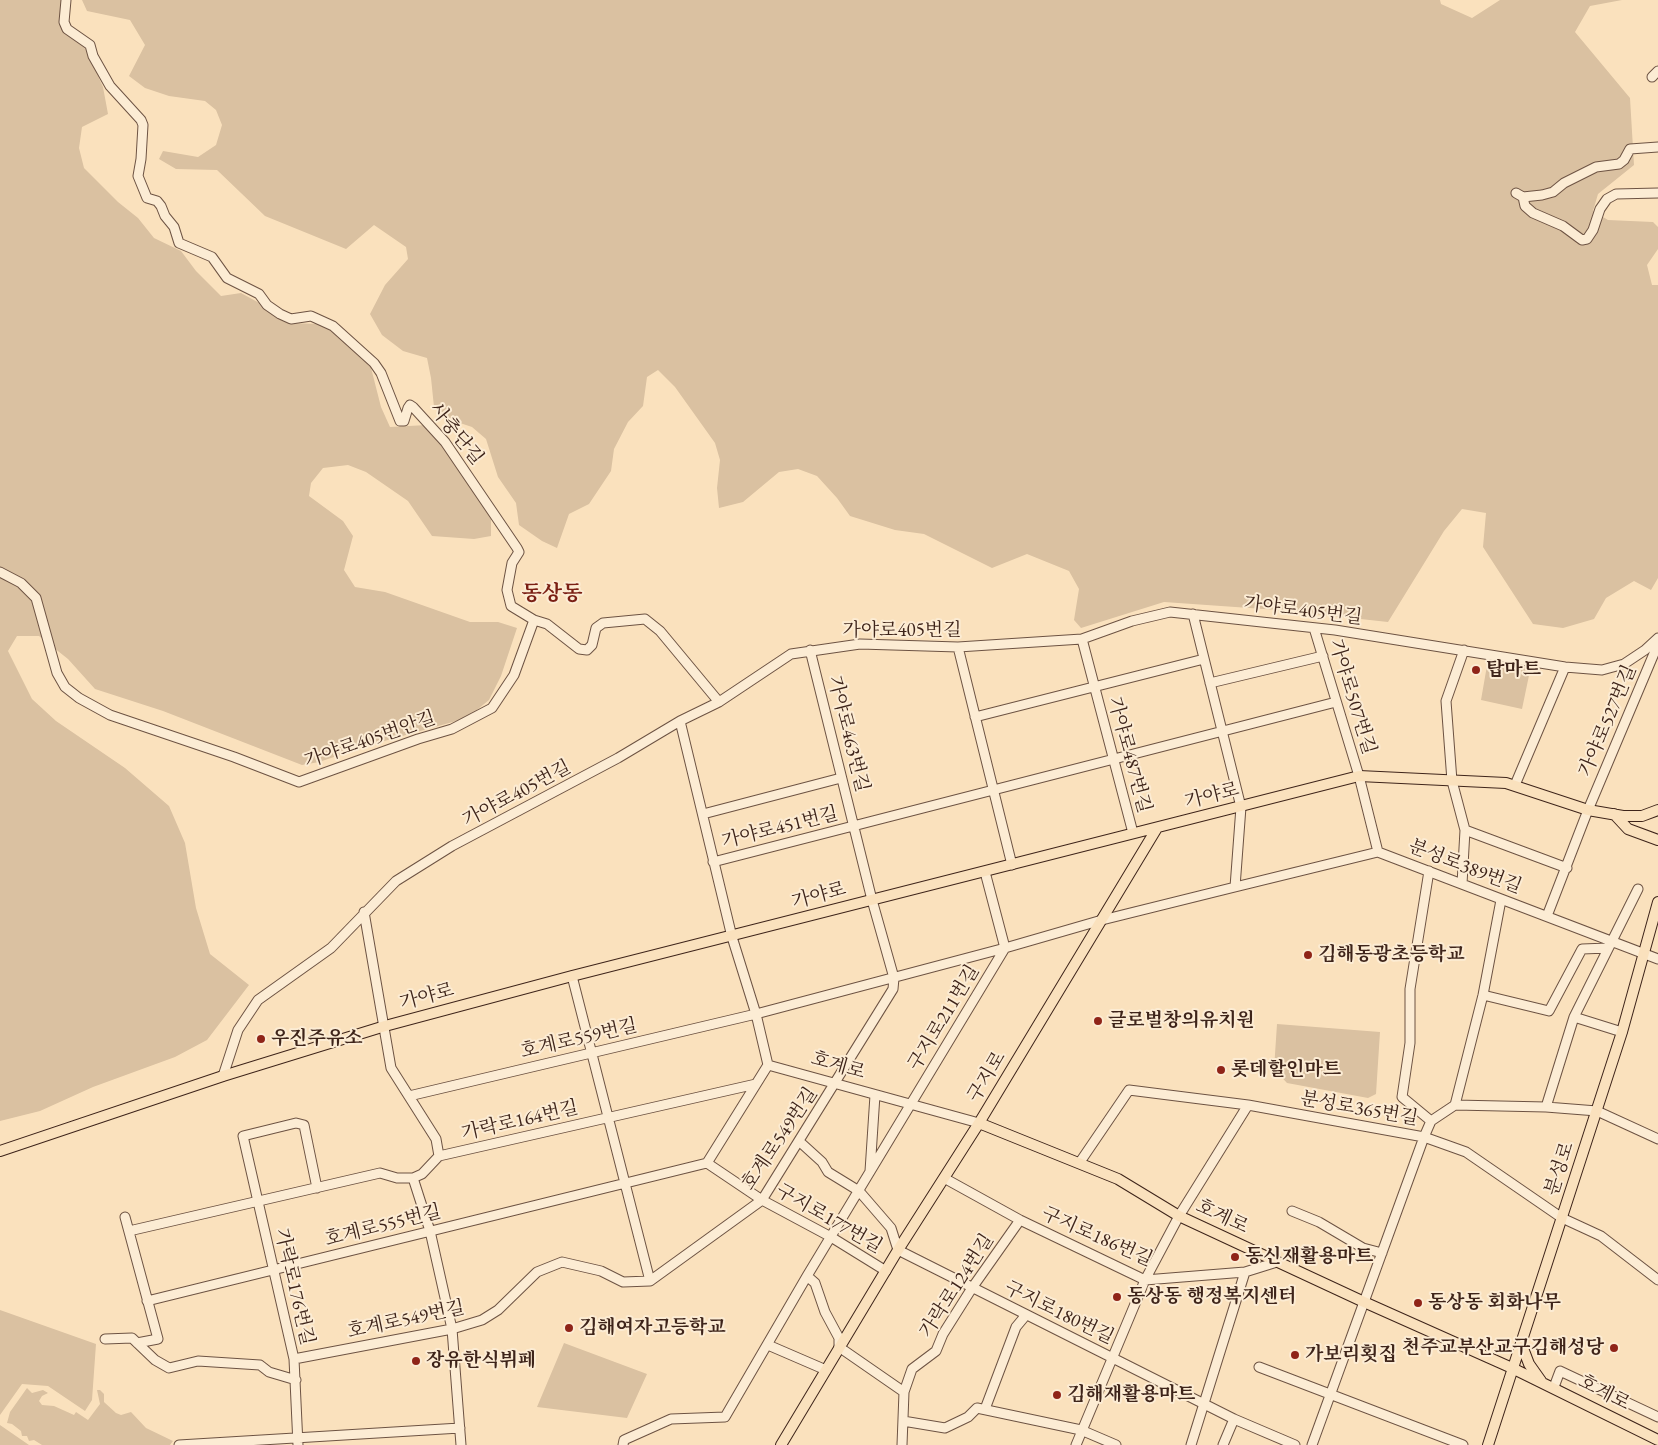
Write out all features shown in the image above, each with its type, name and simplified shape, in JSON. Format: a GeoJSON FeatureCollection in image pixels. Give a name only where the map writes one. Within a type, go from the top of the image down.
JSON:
{"type":"FeatureCollection","features":[{"type":"Feature","properties":{"kind":"main road","name":"가야로"},"geometry":{"type":"LineString","coordinates":[[0,1151],[222,1076],[385,1026],[572,976],[732,937],[1359,776],[1506,783],[1588,810],[1642,816],[1658,810]]}},
{"type":"Feature","properties":{"kind":"main road"},"geometry":{"type":"LineString","coordinates":[[1614,814],[1628,829],[1658,840]]}},
{"type":"Feature","properties":{"kind":"main road","name":"구지로"},"geometry":{"type":"LineString","coordinates":[[781,1445],[898,1250],[979,1123],[1157,828]]}},
{"type":"Feature","properties":{"kind":"main road","name":"분성로"},"geometry":{"type":"LineString","coordinates":[[1488,1445],[1597,1112],[1622,1032],[1658,903]]}},
{"type":"Feature","properties":{"kind":"main road","name":"호계로"},"geometry":{"type":"LineString","coordinates":[[979,1123],[1080,1162],[1118,1179],[1179,1216],[1554,1387],[1658,1440]]}},
{"type":"Feature","properties":{"kind":"main road"},"geometry":{"type":"LineString","coordinates":[[1521,1342],[1529,1364],[1542,1382]]}},
{"type":"Feature","properties":{"kind":"street","name":"사충단길"},"geometry":{"type":"LineString","coordinates":[[66,0],[64,22],[67,29],[90,45],[93,56],[110,86],[141,120],[143,125],[138,176],[147,198],[157,201],[162,206],[165,216],[174,227],[179,243],[212,257],[227,278],[259,294],[267,305],[280,314],[291,319],[311,316],[333,326],[374,363],[381,373],[400,421],[404,421],[408,408],[410,405],[413,406],[445,442],[517,548],[519,552],[512,563],[507,590],[511,606],[534,620]]}},
{"type":"Feature","properties":{"kind":"street"},"geometry":{"type":"LineString","coordinates":[[1658,147],[1630,148],[1624,160],[1619,164],[1596,166],[1564,183],[1553,192],[1519,195],[1525,206],[1533,213],[1563,226],[1582,240],[1587,239],[1593,230],[1600,208],[1606,199],[1616,194],[1658,193]]}},
{"type":"Feature","properties":{"kind":"street","name":"가야로405번안길"},"geometry":{"type":"LineString","coordinates":[[0,572],[20,583],[36,598],[57,673],[65,687],[79,698],[110,715],[234,757],[300,782],[418,739],[452,729],[492,708],[514,675],[534,620]]}},
{"type":"Feature","properties":{"kind":"street","name":"가야로405번길"},"geometry":{"type":"LineString","coordinates":[[222,1076],[238,1030],[258,1000],[331,948],[396,881],[452,846],[618,758],[680,721],[719,702],[791,654],[860,644],[958,647],[1082,639],[1132,621],[1170,612],[1314,628],[1565,667],[1602,670],[1624,664],[1645,650],[1658,638]]}},
{"type":"Feature","properties":{"kind":"street"},"geometry":{"type":"LineString","coordinates":[[1193,614],[1241,807],[1235,887]]}},
{"type":"Feature","properties":{"kind":"street"},"geometry":{"type":"LineString","coordinates":[[534,620],[547,624],[579,649],[586,650],[592,645],[596,628],[603,623],[645,619],[660,630],[719,702]]}},
{"type":"Feature","properties":{"kind":"street","name":"가야로507번길"},"geometry":{"type":"LineString","coordinates":[[1314,628],[1359,776]]}},
{"type":"Feature","properties":{"kind":"street","name":"가야로487번길"},"geometry":{"type":"LineString","coordinates":[[1082,639],[1133,833]]}},
{"type":"Feature","properties":{"kind":"street","name":"가야로527번길"},"geometry":{"type":"LineString","coordinates":[[1547,916],[1588,810],[1658,644]]}},
{"type":"Feature","properties":{"kind":"street"},"geometry":{"type":"LineString","coordinates":[[958,647],[1012,865]]}},
{"type":"Feature","properties":{"kind":"street","name":"가야로463번길"},"geometry":{"type":"LineString","coordinates":[[810,650],[872,900]]}},
{"type":"Feature","properties":{"kind":"street"},"geometry":{"type":"LineString","coordinates":[[1462,884],[1465,830],[1452,781],[1446,701],[1464,650]]}},
{"type":"Feature","properties":{"kind":"street"},"geometry":{"type":"LineString","coordinates":[[1210,683],[1322,656]]}},
{"type":"Feature","properties":{"kind":"street","name":"가야로487번길"},"geometry":{"type":"LineString","coordinates":[[1093,686],[1204,659]]}},
{"type":"Feature","properties":{"kind":"street"},"geometry":{"type":"LineString","coordinates":[[1515,785],[1565,667]]}},
{"type":"Feature","properties":{"kind":"street"},"geometry":{"type":"LineString","coordinates":[[975,717],[1093,686]]}},
{"type":"Feature","properties":{"kind":"street"},"geometry":{"type":"LineString","coordinates":[[855,826],[1336,702]]}},
{"type":"Feature","properties":{"kind":"street","name":"가야로451번길"},"geometry":{"type":"LineString","coordinates":[[680,721],[732,937]]}},
{"type":"Feature","properties":{"kind":"street","name":"분성로389번길"},"geometry":{"type":"LineString","coordinates":[[1359,776],[1378,852],[1547,916],[1610,945],[1643,953],[1658,959]]}},
{"type":"Feature","properties":{"kind":"street","name":"가야로451번길"},"geometry":{"type":"LineString","coordinates":[[703,814],[841,778]]}},
{"type":"Feature","properties":{"kind":"street","name":"가야로451번길"},"geometry":{"type":"LineString","coordinates":[[713,862],[855,826]]}},
{"type":"Feature","properties":{"kind":"street"},"geometry":{"type":"LineString","coordinates":[[1465,830],[1567,868]]}},
{"type":"Feature","properties":{"kind":"street"},"geometry":{"type":"LineString","coordinates":[[1102,920],[1378,852]]}},
{"type":"Feature","properties":{"kind":"street"},"geometry":{"type":"LineString","coordinates":[[1429,870],[1410,989],[1410,1043],[1402,1097],[1431,1121]]}},
{"type":"Feature","properties":{"kind":"street"},"geometry":{"type":"LineString","coordinates":[[985,872],[1005,948]]}},
{"type":"Feature","properties":{"kind":"street"},"geometry":{"type":"LineString","coordinates":[[1546,1107],[1574,1017],[1638,889]]}},
{"type":"Feature","properties":{"kind":"street"},"geometry":{"type":"LineString","coordinates":[[837,1083],[893,989],[894,978],[872,900]]}},
{"type":"Feature","properties":{"kind":"street"},"geometry":{"type":"LineString","coordinates":[[1455,1105],[1483,995],[1501,900]]}},
{"type":"Feature","properties":{"kind":"street","name":"가락로164번길"},"geometry":{"type":"LineString","coordinates":[[364,912],[391,1068],[436,1139],[438,1156]]}},
{"type":"Feature","properties":{"kind":"street","name":"구지로211번길"},"geometry":{"type":"LineString","coordinates":[[756,1014],[1005,948],[1102,920]]}},
{"type":"Feature","properties":{"kind":"street"},"geometry":{"type":"LineString","coordinates":[[707,1163],[768,1064],[756,1014],[732,937]]}},
{"type":"Feature","properties":{"kind":"street"},"geometry":{"type":"LineString","coordinates":[[1483,995],[1549,1012],[1582,949],[1610,945]]}},
{"type":"Feature","properties":{"kind":"street","name":"구지로211번길"},"geometry":{"type":"LineString","coordinates":[[623,1445],[624,1440],[671,1419],[725,1417],[807,1276],[1005,948]]}},
{"type":"Feature","properties":{"kind":"street"},"geometry":{"type":"LineString","coordinates":[[572,976],[650,1281]]}},
{"type":"Feature","properties":{"kind":"street","name":"호계로559번길"},"geometry":{"type":"LineString","coordinates":[[409,1096],[756,1014]]}},
{"type":"Feature","properties":{"kind":"street"},"geometry":{"type":"LineString","coordinates":[[1574,1017],[1622,1032]]}},
{"type":"Feature","properties":{"kind":"street","name":"호계로"},"geometry":{"type":"LineString","coordinates":[[768,1064],[979,1123]]}},
{"type":"Feature","properties":{"kind":"street","name":"호계로549번길"},"geometry":{"type":"LineString","coordinates":[[294,1360],[452,1329],[482,1320],[498,1310],[537,1272],[562,1262],[601,1271],[623,1282],[650,1281],[762,1200],[837,1083]]}},
{"type":"Feature","properties":{"kind":"street"},"geometry":{"type":"LineString","coordinates":[[608,1118],[756,1084]]}},
{"type":"Feature","properties":{"kind":"street","name":"분성로365번길"},"geometry":{"type":"LineString","coordinates":[[1080,1162],[1129,1090],[1248,1105],[1424,1136],[1466,1152],[1562,1218],[1601,1236],[1658,1280]]}},
{"type":"Feature","properties":{"kind":"street"},"geometry":{"type":"LineString","coordinates":[[870,1174],[875,1095]]}},
{"type":"Feature","properties":{"kind":"street","name":"호계로"},"geometry":{"type":"LineString","coordinates":[[1179,1216],[1248,1105]]}},
{"type":"Feature","properties":{"kind":"street"},"geometry":{"type":"LineString","coordinates":[[1312,1445],[1431,1121],[1455,1105],[1546,1107],[1597,1112],[1658,1139]]}},
{"type":"Feature","properties":{"kind":"street","name":"가락로164번길"},"geometry":{"type":"LineString","coordinates":[[413,1178],[422,1174],[438,1156],[608,1118]]}},
{"type":"Feature","properties":{"kind":"street","name":"가락로176번길"},"geometry":{"type":"LineString","coordinates":[[298,1441],[294,1360],[243,1136],[296,1123],[304,1125],[317,1188]]}},
{"type":"Feature","properties":{"kind":"street"},"geometry":{"type":"LineString","coordinates":[[800,1142],[822,1162],[828,1172],[859,1191],[891,1228],[898,1250]]}},
{"type":"Feature","properties":{"kind":"street","name":"호계로555번길"},"geometry":{"type":"LineString","coordinates":[[147,1301],[707,1163]]}},
{"type":"Feature","properties":{"kind":"street","name":"구지로177번길"},"geometry":{"type":"LineString","coordinates":[[707,1163],[762,1200],[831,1237],[886,1270]]}},
{"type":"Feature","properties":{"kind":"street"},"geometry":{"type":"LineString","coordinates":[[129,1231],[380,1173],[397,1178],[413,1178],[430,1231],[452,1329],[461,1445]]}},
{"type":"Feature","properties":{"kind":"street","name":"구지로186번길"},"geometry":{"type":"LineString","coordinates":[[944,1178],[1020,1220],[1145,1280],[1244,1272],[1277,1262]]}},
{"type":"Feature","properties":{"kind":"street"},"geometry":{"type":"LineString","coordinates":[[1292,1211],[1319,1222],[1363,1248],[1382,1253]]}},
{"type":"Feature","properties":{"kind":"street"},"geometry":{"type":"LineString","coordinates":[[1076,1445],[1145,1280],[1179,1216]]}},
{"type":"Feature","properties":{"kind":"street"},"geometry":{"type":"LineString","coordinates":[[125,1217],[158,1339],[137,1343]]}},
{"type":"Feature","properties":{"kind":"street","name":"가락로124번길"},"geometry":{"type":"LineString","coordinates":[[902,1445],[904,1392],[912,1369],[936,1351],[943,1334],[972,1288],[1020,1220]]}},
{"type":"Feature","properties":{"kind":"street","name":"구지로180번길"},"geometry":{"type":"LineString","coordinates":[[898,1250],[1234,1419],[1295,1445]]}},
{"type":"Feature","properties":{"kind":"street"},"geometry":{"type":"LineString","coordinates":[[1192,1445],[1244,1272]]}},
{"type":"Feature","properties":{"kind":"street"},"geometry":{"type":"LineString","coordinates":[[807,1276],[815,1283],[825,1312],[839,1338],[839,1347],[904,1392]]}},
{"type":"Feature","properties":{"kind":"street"},"geometry":{"type":"LineString","coordinates":[[985,1409],[1016,1327],[1026,1314]]}},
{"type":"Feature","properties":{"kind":"street"},"geometry":{"type":"LineString","coordinates":[[105,1339],[132,1338],[155,1360],[169,1368],[198,1361],[260,1365],[269,1372],[296,1380]]}},
{"type":"Feature","properties":{"kind":"street"},"geometry":{"type":"LineString","coordinates":[[768,1345],[826,1370]]}},
{"type":"Feature","properties":{"kind":"street"},"geometry":{"type":"LineString","coordinates":[[1259,1367],[1330,1392],[1463,1445]]}},
{"type":"Feature","properties":{"kind":"street"},"geometry":{"type":"LineString","coordinates":[[1554,1387],[1560,1371],[1658,1416]]}},
{"type":"Feature","properties":{"kind":"street"},"geometry":{"type":"LineString","coordinates":[[903,1421],[945,1428],[968,1417],[977,1408],[1081,1430],[1116,1445]]}},
{"type":"Feature","properties":{"kind":"street"},"geometry":{"type":"LineString","coordinates":[[1223,1445],[1234,1419]]}},
{"type":"Feature","properties":{"kind":"street"},"geometry":{"type":"LineString","coordinates":[[179,1445],[216,1442],[298,1441],[460,1428]]}},
{"type":"Feature","properties":{"kind":"shaded area"},"geometry":{"type":"Polygon","coordinates":[[[0,0],[61,0],[61,14],[83,43],[103,87],[108,114],[82,127],[79,148],[84,168],[118,202],[138,218],[154,238],[181,251],[196,271],[221,296],[241,293],[263,305],[274,316],[288,323],[323,324],[368,356],[381,407],[390,427],[427,425],[446,445],[491,515],[491,536],[474,539],[432,536],[408,501],[366,472],[348,465],[323,468],[311,483],[309,496],[343,521],[353,536],[344,570],[355,587],[385,592],[470,622],[498,622],[517,628],[501,676],[489,700],[467,718],[370,745],[319,762],[302,765],[163,711],[95,689],[68,659],[39,636],[17,636],[8,651],[32,699],[56,721],[125,768],[169,806],[185,843],[196,908],[210,954],[249,985],[207,1040],[175,1057],[93,1087],[40,1111],[0,1121],[0,0]]]}},
{"type":"Feature","properties":{"kind":"shaded area"},"geometry":{"type":"Polygon","coordinates":[[[82,0],[1440,0],[1441,4],[1472,18],[1500,0],[1622,0],[1590,6],[1575,32],[1630,98],[1634,165],[1598,194],[1593,211],[1608,220],[1653,222],[1658,227],[1658,249],[1647,265],[1652,285],[1658,285],[1658,578],[1651,590],[1634,581],[1606,598],[1594,619],[1563,628],[1533,624],[1483,547],[1486,513],[1462,509],[1444,531],[1388,622],[1278,610],[1164,602],[1081,628],[1074,620],[1079,589],[1069,571],[1027,554],[992,568],[924,534],[895,530],[850,516],[817,476],[798,469],[779,472],[743,502],[719,508],[717,488],[720,460],[715,443],[675,387],[658,370],[647,377],[643,406],[628,422],[614,449],[611,471],[589,504],[569,514],[557,548],[542,541],[519,525],[516,503],[498,477],[486,439],[472,427],[454,421],[434,407],[427,358],[403,351],[382,335],[370,314],[385,285],[408,259],[406,247],[374,225],[346,249],[265,216],[217,170],[176,169],[159,159],[163,151],[198,157],[216,145],[222,125],[216,110],[205,101],[169,96],[145,88],[129,76],[145,45],[130,20],[87,11],[82,0]]]}},
{"type":"Feature","properties":{"kind":"shaded area"},"geometry":{"type":"Polygon","coordinates":[[[1489,654],[1532,661],[1522,709],[1481,700],[1489,654]]]}},
{"type":"Feature","properties":{"kind":"shaded area"},"geometry":{"type":"Polygon","coordinates":[[[1277,1024],[1380,1032],[1376,1094],[1368,1098],[1287,1083],[1274,1069],[1277,1024]]]}},
{"type":"Feature","properties":{"kind":"shaded area"},"geometry":{"type":"Polygon","coordinates":[[[0,1310],[96,1344],[92,1400],[85,1411],[48,1386],[22,1384],[0,1415],[0,1310]]]}},
{"type":"Feature","properties":{"kind":"shaded area"},"geometry":{"type":"Polygon","coordinates":[[[564,1343],[647,1374],[627,1418],[537,1407],[564,1343]]]}},
{"type":"Feature","properties":{"kind":"shaded area"},"geometry":{"type":"Polygon","coordinates":[[[27,1388],[32,1393],[43,1390],[48,1393],[42,1396],[39,1401],[42,1405],[54,1406],[74,1415],[76,1412],[88,1420],[100,1404],[97,1390],[100,1390],[104,1394],[104,1402],[116,1413],[121,1415],[131,1412],[146,1428],[173,1441],[170,1445],[42,1445],[34,1440],[29,1441],[27,1436],[22,1436],[21,1431],[12,1424],[7,1423],[10,1412],[27,1388]]]}},
{"type":"Feature","properties":{"kind":"shaded area"},"geometry":{"type":"Polygon","coordinates":[[[0,1425],[29,1445],[0,1445],[0,1425]]]}},
{"type":"Feature","properties":{"kind":"place","name":"탑마트"},"geometry":{"type":"Point","coordinates":[1476,670]}},
{"type":"Feature","properties":{"kind":"place","name":"김해동광초등학교"},"geometry":{"type":"Point","coordinates":[1308,955]}},
{"type":"Feature","properties":{"kind":"place","name":"글로벌창의유치원"},"geometry":{"type":"Point","coordinates":[1098,1021]}},
{"type":"Feature","properties":{"kind":"place","name":"우진주유소"},"geometry":{"type":"Point","coordinates":[261,1039]}},
{"type":"Feature","properties":{"kind":"place","name":"롯데할인마트"},"geometry":{"type":"Point","coordinates":[1221,1070]}},
{"type":"Feature","properties":{"kind":"place","name":"동신재활용마트"},"geometry":{"type":"Point","coordinates":[1235,1257]}},
{"type":"Feature","properties":{"kind":"place","name":"동상동 행정복지센터"},"geometry":{"type":"Point","coordinates":[1117,1297]}},
{"type":"Feature","properties":{"kind":"place","name":"동상동 회화나무"},"geometry":{"type":"Point","coordinates":[1418,1303]}},
{"type":"Feature","properties":{"kind":"place","name":"김해여자고등학교"},"geometry":{"type":"Point","coordinates":[569,1328]}},
{"type":"Feature","properties":{"kind":"place","name":"천주교부산교구김해성당"},"geometry":{"type":"Point","coordinates":[1614,1348]}},
{"type":"Feature","properties":{"kind":"place","name":"가보리횟집"},"geometry":{"type":"Point","coordinates":[1295,1355]}},
{"type":"Feature","properties":{"kind":"place","name":"장유한식뷔페"},"geometry":{"type":"Point","coordinates":[416,1361]}},
{"type":"Feature","properties":{"kind":"place","name":"김해재활용마트"},"geometry":{"type":"Point","coordinates":[1057,1395]}},
{"type":"Feature","properties":{"kind":"district","name":"동상동"},"geometry":{"type":"Point","coordinates":[552,594]}}]}
